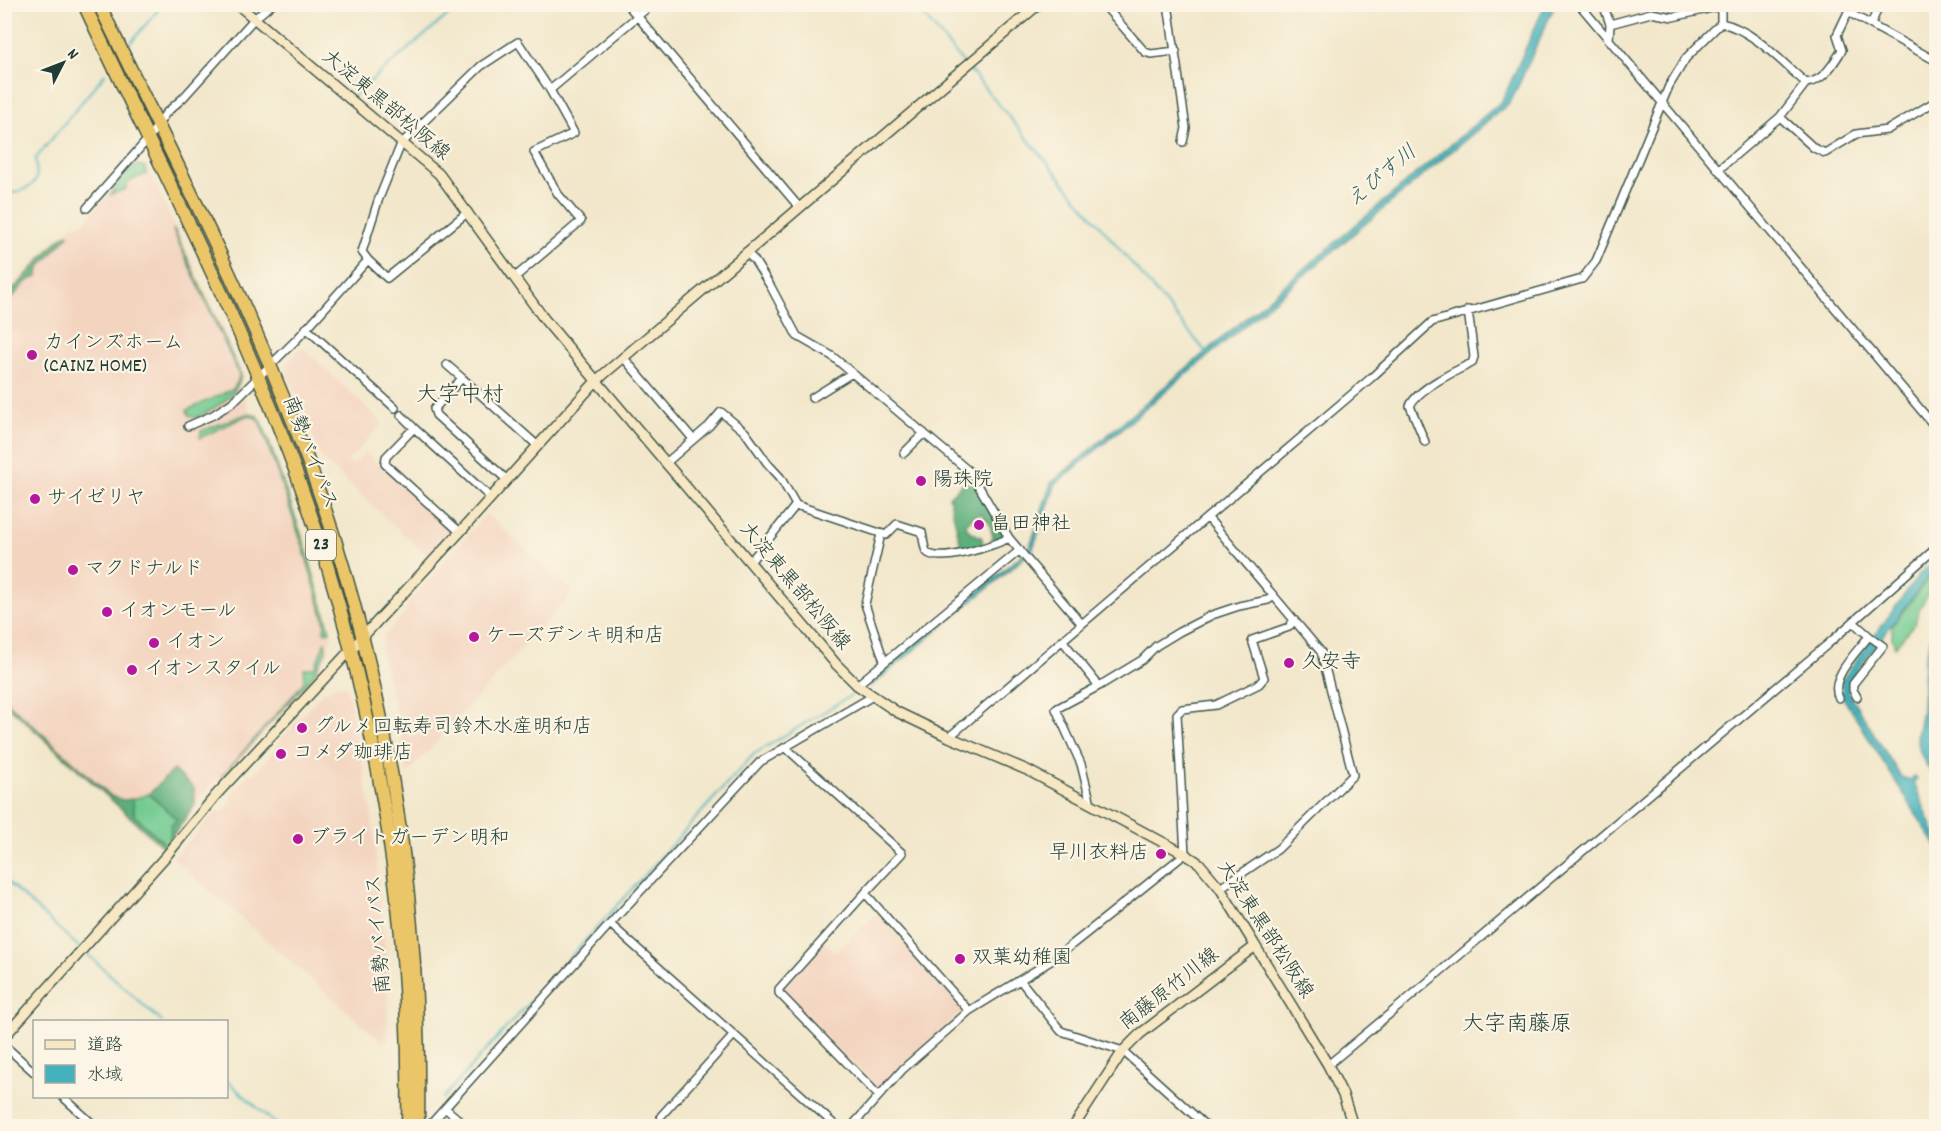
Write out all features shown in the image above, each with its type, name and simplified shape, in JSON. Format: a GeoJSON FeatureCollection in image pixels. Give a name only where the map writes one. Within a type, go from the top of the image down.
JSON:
{"type":"FeatureCollection","features":[{"type":"Feature","properties":{"kind":"highway","name":"南勢バイパス"},"geometry":{"type":"LineString","coordinates":[[84,4],[207,263],[258,377],[313,520],[338,601],[371,742],[393,863],[405,980],[408,1126]]}},
{"type":"Feature","properties":{"kind":"highway","name":"南勢バイパス"},"geometry":{"type":"LineString","coordinates":[[99,4],[270,366],[321,497],[363,638],[389,757],[404,859],[418,1022],[418,1126]]}},
{"type":"Feature","properties":{"kind":"main road","name":"大淀東黒部松阪線"},"geometry":{"type":"LineString","coordinates":[[237,4],[438,174],[545,320],[836,664],[857,685],[897,712],[1027,770],[1199,863],[1220,888],[1328,1065],[1343,1095],[1353,1126]]}},
{"type":"Feature","properties":{"kind":"main road"},"geometry":{"type":"LineString","coordinates":[[4,1036],[166,856],[216,795],[363,638],[597,380],[1039,4]]}},
{"type":"Feature","properties":{"kind":"main road","name":"南藤原竹川線"},"geometry":{"type":"LineString","coordinates":[[1074,1126],[1123,1051],[1140,1034],[1254,947]]}},
{"type":"Feature","properties":{"kind":"street"},"geometry":{"type":"LineString","coordinates":[[87,208],[148,139],[166,113],[183,98],[254,19],[272,4]]}},
{"type":"Feature","properties":{"kind":"street"},"geometry":{"type":"LineString","coordinates":[[627,4],[799,207]]}},
{"type":"Feature","properties":{"kind":"street"},"geometry":{"type":"LineString","coordinates":[[550,90],[652,4]]}},
{"type":"Feature","properties":{"kind":"street"},"geometry":{"type":"LineString","coordinates":[[1103,4],[1145,52],[1151,54],[1176,51]]}},
{"type":"Feature","properties":{"kind":"street"},"geometry":{"type":"LineString","coordinates":[[1168,4],[1186,128],[1183,142]]}},
{"type":"Feature","properties":{"kind":"street"},"geometry":{"type":"LineString","coordinates":[[1579,4],[1936,428]]}},
{"type":"Feature","properties":{"kind":"street"},"geometry":{"type":"LineString","coordinates":[[1603,4],[1610,24],[1610,40]]}},
{"type":"Feature","properties":{"kind":"street"},"geometry":{"type":"LineString","coordinates":[[1870,24],[1880,4]]}},
{"type":"Feature","properties":{"kind":"street"},"geometry":{"type":"LineString","coordinates":[[949,737],[1371,378],[1429,324],[1468,310],[1586,276],[1596,261],[1661,103],[1686,58],[1721,23],[1721,5],[1673,17],[1650,13],[1610,24]]}},
{"type":"Feature","properties":{"kind":"street"},"geometry":{"type":"LineString","coordinates":[[1718,170],[1780,117],[1806,83],[1813,82],[1826,72],[1842,50],[1837,35],[1848,12],[1936,61]]}},
{"type":"Feature","properties":{"kind":"street"},"geometry":{"type":"LineString","coordinates":[[1721,23],[1732,25],[1758,42],[1806,83]]}},
{"type":"Feature","properties":{"kind":"street"},"geometry":{"type":"LineString","coordinates":[[468,212],[387,278],[362,252],[378,201],[401,144],[481,66],[518,42],[550,90],[573,133],[534,152],[558,194],[581,221],[514,278]]}},
{"type":"Feature","properties":{"kind":"street"},"geometry":{"type":"LineString","coordinates":[[1780,117],[1814,148],[1825,153],[1856,134],[1887,130],[1936,101]]}},
{"type":"Feature","properties":{"kind":"street"},"geometry":{"type":"LineString","coordinates":[[746,252],[754,260],[771,287],[794,332],[832,356],[976,478],[1009,538],[1081,623]]}},
{"type":"Feature","properties":{"kind":"street"},"geometry":{"type":"LineString","coordinates":[[188,426],[227,406],[270,366],[368,260]]}},
{"type":"Feature","properties":{"kind":"street"},"geometry":{"type":"LineString","coordinates":[[1425,442],[1410,406],[1420,394],[1448,375],[1472,363],[1468,310]]}},
{"type":"Feature","properties":{"kind":"street"},"geometry":{"type":"LineString","coordinates":[[306,328],[395,408]]}},
{"type":"Feature","properties":{"kind":"street"},"geometry":{"type":"LineString","coordinates":[[623,357],[693,439]]}},
{"type":"Feature","properties":{"kind":"street"},"geometry":{"type":"LineString","coordinates":[[447,365],[538,446]]}},
{"type":"Feature","properties":{"kind":"street"},"geometry":{"type":"LineString","coordinates":[[812,398],[852,373]]}},
{"type":"Feature","properties":{"kind":"street"},"geometry":{"type":"LineString","coordinates":[[462,378],[436,406],[434,412],[507,480]]}},
{"type":"Feature","properties":{"kind":"street"},"geometry":{"type":"LineString","coordinates":[[666,463],[721,412],[745,432],[780,477],[796,504],[881,534],[886,535],[897,524],[922,532],[929,554],[940,556],[985,549],[1009,538]]}},
{"type":"Feature","properties":{"kind":"street"},"geometry":{"type":"LineString","coordinates":[[401,416],[491,498]]}},
{"type":"Feature","properties":{"kind":"street"},"geometry":{"type":"LineString","coordinates":[[414,428],[387,457],[386,464],[460,532]]}},
{"type":"Feature","properties":{"kind":"street"},"geometry":{"type":"LineString","coordinates":[[904,453],[924,433]]}},
{"type":"Feature","properties":{"kind":"street"},"geometry":{"type":"LineString","coordinates":[[750,562],[796,504]]}},
{"type":"Feature","properties":{"kind":"street"},"geometry":{"type":"LineString","coordinates":[[1208,518],[1321,652],[1353,775],[1278,849],[1220,888]]}},
{"type":"Feature","properties":{"kind":"street"},"geometry":{"type":"LineString","coordinates":[[881,534],[865,604],[884,661]]}},
{"type":"Feature","properties":{"kind":"street"},"geometry":{"type":"LineString","coordinates":[[1328,1065],[1852,622],[1936,548]]}},
{"type":"Feature","properties":{"kind":"street"},"geometry":{"type":"LineString","coordinates":[[857,685],[884,661],[1023,553]]}},
{"type":"Feature","properties":{"kind":"street"},"geometry":{"type":"LineString","coordinates":[[1091,804],[1081,765],[1056,709],[1142,660],[1156,646],[1179,632],[1212,615],[1268,600],[1274,596]]}},
{"type":"Feature","properties":{"kind":"street"},"geometry":{"type":"LineString","coordinates":[[852,1126],[903,1069],[969,1011],[1054,960],[1185,854],[1177,714],[1182,710],[1216,705],[1259,684],[1264,678],[1252,640],[1289,627],[1294,620]]}},
{"type":"Feature","properties":{"kind":"street"},"geometry":{"type":"LineString","coordinates":[[1852,622],[1883,646],[1853,684],[1857,697]]}},
{"type":"Feature","properties":{"kind":"street"},"geometry":{"type":"LineString","coordinates":[[1839,698],[1835,688],[1838,678],[1870,637]]}},
{"type":"Feature","properties":{"kind":"street"},"geometry":{"type":"LineString","coordinates":[[1062,640],[1099,686]]}},
{"type":"Feature","properties":{"kind":"street"},"geometry":{"type":"LineString","coordinates":[[429,1126],[610,924],[760,762],[873,696]]}},
{"type":"Feature","properties":{"kind":"street"},"geometry":{"type":"LineString","coordinates":[[784,747],[902,853],[779,989],[779,993],[879,1096]]}},
{"type":"Feature","properties":{"kind":"street"},"geometry":{"type":"LineString","coordinates":[[866,892],[969,1011]]}},
{"type":"Feature","properties":{"kind":"street"},"geometry":{"type":"LineString","coordinates":[[610,924],[836,1126]]}},
{"type":"Feature","properties":{"kind":"street"},"geometry":{"type":"LineString","coordinates":[[1020,980],[1061,1030],[1123,1051],[1206,1126]]}},
{"type":"Feature","properties":{"kind":"street"},"geometry":{"type":"LineString","coordinates":[[662,1116],[734,1035]]}},
{"type":"Feature","properties":{"kind":"street"},"geometry":{"type":"LineString","coordinates":[[4,1045],[33,1071]]}},
{"type":"Feature","properties":{"kind":"street"},"geometry":{"type":"LineString","coordinates":[[64,1098],[95,1126]]}},
{"type":"Feature","properties":{"kind":"street"},"geometry":{"type":"LineString","coordinates":[[445,1108],[466,1126]]}},
{"type":"Feature","properties":{"kind":"shaded area"},"geometry":{"type":"Polygon","coordinates":[[[135,164],[146,165],[240,367],[243,375],[239,388],[251,413],[258,415],[263,422],[306,546],[332,633],[328,654],[314,677],[229,771],[216,780],[200,797],[199,804],[163,849],[5,705],[4,297],[57,239],[75,224],[81,225],[109,194],[128,167],[135,164]]]}},
{"type":"Feature","properties":{"kind":"shaded area"},"geometry":{"type":"Polygon","coordinates":[[[301,346],[383,423],[348,461],[353,465],[365,452],[453,532],[429,557],[322,459],[287,374],[287,364],[301,346]]]}},
{"type":"Feature","properties":{"kind":"shaded area"},"geometry":{"type":"Polygon","coordinates":[[[486,514],[573,592],[407,774],[394,702],[381,651],[383,637],[405,613],[407,604],[486,514]]]}},
{"type":"Feature","properties":{"kind":"shaded area"},"geometry":{"type":"Polygon","coordinates":[[[334,685],[344,685],[347,688],[371,808],[388,975],[387,1041],[382,1042],[173,858],[215,812],[223,812],[232,802],[231,794],[275,750],[283,737],[323,692],[330,690],[334,685]]]}},
{"type":"Feature","properties":{"kind":"shaded area"},"geometry":{"type":"Polygon","coordinates":[[[879,912],[964,1010],[900,1067],[880,1089],[877,1089],[782,993],[781,989],[825,942],[835,952],[879,912]]]}},
{"type":"Feature","properties":{"kind":"green space"},"geometry":{"type":"Polygon","coordinates":[[[138,165],[145,167],[146,174],[128,182],[126,189],[110,195],[127,170],[138,165]]]}},
{"type":"Feature","properties":{"kind":"green space"},"geometry":{"type":"Polygon","coordinates":[[[174,229],[241,375],[239,383],[230,396],[210,411],[195,418],[189,415],[187,410],[233,389],[239,375],[174,229]]]}},
{"type":"Feature","properties":{"kind":"green space"},"geometry":{"type":"Polygon","coordinates":[[[69,235],[39,268],[38,276],[26,282],[5,306],[5,299],[58,240],[69,235]]]}},
{"type":"Feature","properties":{"kind":"green space"},"geometry":{"type":"Polygon","coordinates":[[[249,413],[257,416],[262,422],[305,545],[330,631],[324,632],[325,623],[303,546],[260,423],[256,418],[248,415],[200,438],[201,431],[249,413]]]}},
{"type":"Feature","properties":{"kind":"green space"},"geometry":{"type":"Polygon","coordinates":[[[967,479],[975,481],[1005,537],[989,544],[993,537],[989,522],[981,514],[974,516],[966,524],[968,530],[982,538],[983,546],[962,550],[949,497],[967,479]]]}},
{"type":"Feature","properties":{"kind":"green space"},"geometry":{"type":"Polygon","coordinates":[[[1936,570],[1936,594],[1930,592],[1920,607],[1915,623],[1895,647],[1892,639],[1892,626],[1936,570]]]}},
{"type":"Feature","properties":{"kind":"green space"},"geometry":{"type":"Polygon","coordinates":[[[325,641],[326,651],[312,677],[221,777],[296,692],[304,681],[304,669],[315,667],[325,641]]]}},
{"type":"Feature","properties":{"kind":"green space"},"geometry":{"type":"Polygon","coordinates":[[[4,699],[111,796],[123,800],[133,799],[134,815],[165,844],[162,846],[5,703],[4,699]]]}},
{"type":"Feature","properties":{"kind":"green space"},"geometry":{"type":"Polygon","coordinates":[[[173,770],[194,788],[195,804],[170,840],[171,826],[177,819],[149,794],[173,770]]]}},
{"type":"Feature","properties":{"kind":"green space"},"geometry":{"type":"Polygon","coordinates":[[[149,794],[177,819],[171,826],[170,840],[165,844],[134,815],[133,799],[149,794]]]}},
{"type":"Feature","properties":{"kind":"water"},"geometry":{"type":"Polygon","coordinates":[[[1545,5],[1555,5],[1508,104],[1056,484],[1032,551],[871,686],[867,683],[1029,549],[1051,483],[1502,101],[1545,5]]]}},
{"type":"Feature","properties":{"kind":"water"},"geometry":{"type":"Polygon","coordinates":[[[1936,561],[1936,569],[1849,681],[1848,692],[1901,777],[1911,780],[1914,776],[1917,778],[1914,783],[1936,836],[1936,846],[1842,696],[1842,680],[1921,572],[1936,561]]]}},
{"type":"Feature","properties":{"kind":"water"},"geometry":{"type":"Polygon","coordinates":[[[1936,623],[1936,778],[1925,763],[1917,737],[1922,709],[1924,659],[1936,623]]]}},
{"type":"Feature","properties":{"kind":"waterway"},"geometry":{"type":"LineString","coordinates":[[131,42],[163,4]]}},
{"type":"Feature","properties":{"kind":"waterway"},"geometry":{"type":"LineString","coordinates":[[353,96],[461,4]]}},
{"type":"Feature","properties":{"kind":"waterway"},"geometry":{"type":"LineString","coordinates":[[914,4],[965,65]]}},
{"type":"Feature","properties":{"kind":"waterway"},"geometry":{"type":"LineString","coordinates":[[969,69],[1206,352]]}},
{"type":"Feature","properties":{"kind":"waterway"},"geometry":{"type":"LineString","coordinates":[[4,196],[27,188],[34,182],[37,177],[36,158],[105,74]]}},
{"type":"Feature","properties":{"kind":"waterway"},"geometry":{"type":"LineString","coordinates":[[443,1098],[754,754],[860,690]]}},
{"type":"Feature","properties":{"kind":"waterway"},"geometry":{"type":"LineString","coordinates":[[4,879],[80,948]]}},
{"type":"Feature","properties":{"kind":"waterway"},"geometry":{"type":"LineString","coordinates":[[84,951],[160,1020]]}},
{"type":"Feature","properties":{"kind":"waterway"},"geometry":{"type":"LineString","coordinates":[[228,1082],[278,1126]]}},
{"type":"Feature","properties":{"kind":"place","name":"カインズホーム (CAINZ HOME)"},"geometry":{"type":"Point","coordinates":[32,355]}},
{"type":"Feature","properties":{"kind":"place","name":"陽珠院"},"geometry":{"type":"Point","coordinates":[921,481]}},
{"type":"Feature","properties":{"kind":"place","name":"サイゼリヤ"},"geometry":{"type":"Point","coordinates":[35,499]}},
{"type":"Feature","properties":{"kind":"place","name":"畠田神社"},"geometry":{"type":"Point","coordinates":[979,525]}},
{"type":"Feature","properties":{"kind":"place","name":"マクドナルド"},"geometry":{"type":"Point","coordinates":[73,570]}},
{"type":"Feature","properties":{"kind":"place","name":"イオンモール"},"geometry":{"type":"Point","coordinates":[107,612]}},
{"type":"Feature","properties":{"kind":"place","name":"ケーズデンキ明和店"},"geometry":{"type":"Point","coordinates":[474,637]}},
{"type":"Feature","properties":{"kind":"place","name":"イオン"},"geometry":{"type":"Point","coordinates":[154,643]}},
{"type":"Feature","properties":{"kind":"place","name":"久安寺"},"geometry":{"type":"Point","coordinates":[1289,663]}},
{"type":"Feature","properties":{"kind":"place","name":"イオンスタイル"},"geometry":{"type":"Point","coordinates":[132,670]}},
{"type":"Feature","properties":{"kind":"place","name":"グルメ回転寿司鈴木水産明和店"},"geometry":{"type":"Point","coordinates":[302,728]}},
{"type":"Feature","properties":{"kind":"place","name":"コメダ珈琲店"},"geometry":{"type":"Point","coordinates":[281,754]}},
{"type":"Feature","properties":{"kind":"place","name":"ブライトガーデン明和"},"geometry":{"type":"Point","coordinates":[298,839]}},
{"type":"Feature","properties":{"kind":"place","name":"早川衣料店"},"geometry":{"type":"Point","coordinates":[1161,854]}},
{"type":"Feature","properties":{"kind":"place","name":"双葉幼稚園"},"geometry":{"type":"Point","coordinates":[960,959]}},
{"type":"Feature","properties":{"kind":"district","name":"大字中村"},"geometry":{"type":"Point","coordinates":[460,396]}},
{"type":"Feature","properties":{"kind":"district","name":"大字南藤原"},"geometry":{"type":"Point","coordinates":[1517,1025]}},
{"type":"Feature","properties":{"kind":"water label","name":"えびす川"},"geometry":{"type":"Point","coordinates":[1383,177]}}]}
